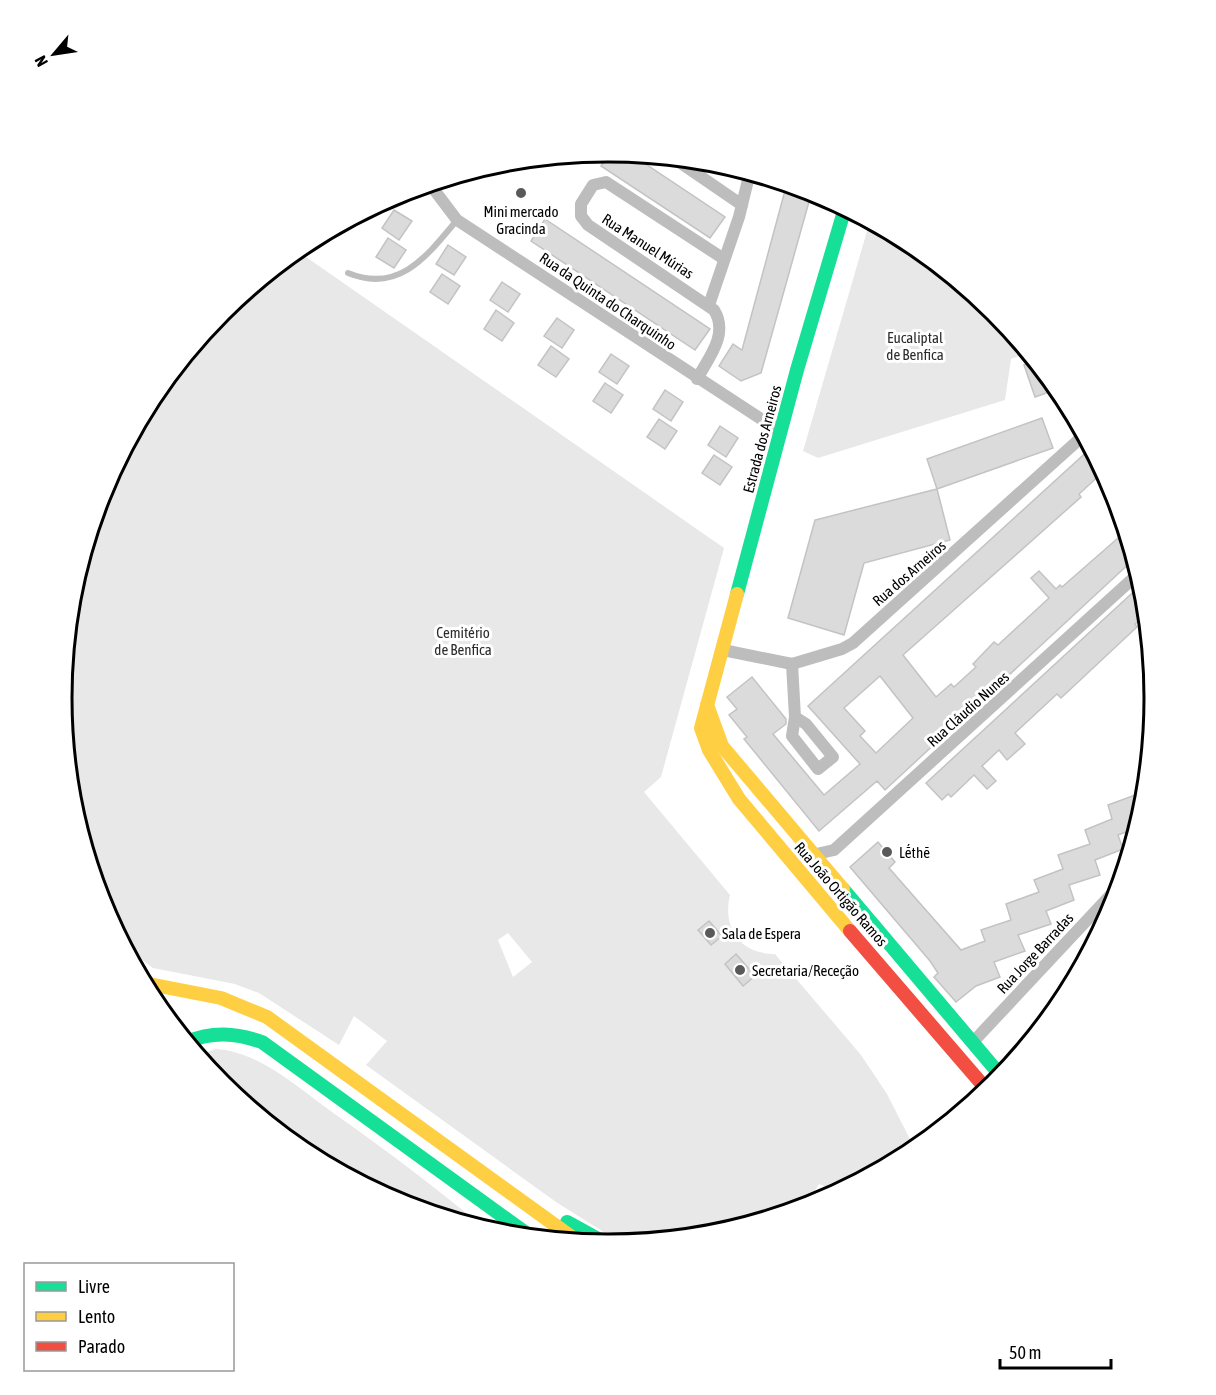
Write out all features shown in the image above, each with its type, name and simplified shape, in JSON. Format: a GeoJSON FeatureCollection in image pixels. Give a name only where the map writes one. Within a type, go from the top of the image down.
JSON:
{"type":"FeatureCollection","features":[{"type":"Feature","properties":{"kind":"main road","name":"Estrada dos Arneiros"},"geometry":{"type":"LineString","coordinates":[[714,679],[843,216]]}},
{"type":"Feature","properties":{"kind":"main road","name":"Rua João Ortigão Ramos"},"geometry":{"type":"LineString","coordinates":[[714,679],[701,728],[709,752],[801,857],[973,1042],[995,1069]]}},
{"type":"Feature","properties":{"kind":"main road","name":"Rua João Ortigão Ramos"},"geometry":{"type":"LineString","coordinates":[[707,705],[723,746],[801,857],[981,1082]]}},
{"type":"Feature","properties":{"kind":"main road"},"geometry":{"type":"LineString","coordinates":[[157,987],[229,999],[252,1008],[276,1022],[562,1231]]}},
{"type":"Feature","properties":{"kind":"main road"},"geometry":{"type":"LineString","coordinates":[[195,1039],[207,1034],[224,1033],[262,1042],[514,1225]]}},
{"type":"Feature","properties":{"kind":"main road"},"geometry":{"type":"LineString","coordinates":[[501,1186],[586,1233]]}},
{"type":"Feature","properties":{"kind":"main road"},"geometry":{"type":"LineString","coordinates":[[481,1202],[501,1223]]}},
{"type":"Feature","properties":{"kind":"street"},"geometry":{"type":"LineString","coordinates":[[688,168],[742,205]]}},
{"type":"Feature","properties":{"kind":"street"},"geometry":{"type":"LineString","coordinates":[[697,379],[720,333],[718,317],[709,305],[748,180]]}},
{"type":"Feature","properties":{"kind":"street","name":"Rua Manuel Múrias"},"geometry":{"type":"LineString","coordinates":[[709,305],[588,225],[581,216],[581,204],[593,185],[606,182],[724,259]]}},
{"type":"Feature","properties":{"kind":"street","name":"Rua da Quinta do Charquinho"},"geometry":{"type":"LineString","coordinates":[[435,190],[457,220],[781,432]]}},
{"type":"Feature","properties":{"kind":"street","name":"Rua dos Arneiros"},"geometry":{"type":"LineString","coordinates":[[723,650],[792,664],[842,649],[853,643],[1078,440]]}},
{"type":"Feature","properties":{"kind":"street","name":"Rua Cláudio Nunes"},"geometry":{"type":"LineString","coordinates":[[801,857],[834,850],[1131,580]]}},
{"type":"Feature","properties":{"kind":"street"},"geometry":{"type":"LineString","coordinates":[[792,664],[795,717]]}},
{"type":"Feature","properties":{"kind":"street","name":"Rua Jorge Barradas"},"geometry":{"type":"LineString","coordinates":[[973,1042],[1103,903]]}},
{"type":"Feature","properties":{"kind":"lane"},"geometry":{"type":"LineString","coordinates":[[348,273],[364,279],[382,280],[409,270],[428,256],[457,220]]}},
{"type":"Feature","properties":{"kind":"lane"},"geometry":{"type":"LineString","coordinates":[[959,1056],[973,1042]]}},
{"type":"Feature","properties":{"kind":"green space","name":"Eucaliptal de Benfica"},"geometry":{"type":"Polygon","coordinates":[[[868,229],[934,272],[987,318],[1020,356],[1011,359],[1005,400],[818,458],[803,451],[868,229]]]}},
{"type":"Feature","properties":{"kind":"green space","name":"Cemitério de Benfica"},"geometry":{"type":"Polygon","coordinates":[[[305,256],[724,548],[661,777],[644,792],[730,895],[729,918],[736,937],[752,949],[775,954],[861,1055],[887,1094],[910,1140],[845,1178],[826,1187],[819,1184],[813,1193],[780,1205],[713,1223],[678,1229],[607,1234],[556,1202],[366,1065],[387,1041],[354,1016],[339,1045],[259,993],[235,984],[153,968],[140,958],[113,903],[100,870],[82,802],[73,733],[72,697],[73,662],[82,593],[100,525],[113,492],[127,460],[162,400],[205,344],[229,318],[282,272],[305,256]],[[508,933],[498,940],[513,977],[532,962],[508,933]]]}},
{"type":"Feature","properties":{"kind":"green space"},"geometry":{"type":"Polygon","coordinates":[[[216,1049],[232,1052],[248,1057],[277,1072],[391,1154],[468,1215],[403,1193],[340,1162],[282,1123],[229,1077],[206,1052],[216,1049]]]}},
{"type":"Feature","properties":{"kind":"building"},"geometry":{"type":"Polygon","coordinates":[[[604,161],[644,163],[725,217],[710,238],[601,166],[604,161]]]}},
{"type":"Feature","properties":{"kind":"building"},"geometry":{"type":"Polygon","coordinates":[[[785,192],[809,201],[761,373],[741,381],[719,366],[733,344],[742,350],[785,192]]]}},
{"type":"Feature","properties":{"kind":"building"},"geometry":{"type":"Polygon","coordinates":[[[394,210],[412,221],[399,240],[382,228],[394,210]]]}},
{"type":"Feature","properties":{"kind":"building"},"geometry":{"type":"Polygon","coordinates":[[[545,219],[710,329],[695,350],[531,241],[545,219]]]}},
{"type":"Feature","properties":{"kind":"building"},"geometry":{"type":"Polygon","coordinates":[[[388,238],[406,250],[394,268],[376,257],[388,238]]]}},
{"type":"Feature","properties":{"kind":"building"},"geometry":{"type":"Polygon","coordinates":[[[448,245],[466,257],[454,275],[436,264],[448,245]]]}},
{"type":"Feature","properties":{"kind":"building"},"geometry":{"type":"Polygon","coordinates":[[[442,274],[460,286],[448,304],[430,292],[442,274]]]}},
{"type":"Feature","properties":{"kind":"building"},"geometry":{"type":"Polygon","coordinates":[[[502,282],[520,294],[508,312],[490,300],[502,282]]]}},
{"type":"Feature","properties":{"kind":"building"},"geometry":{"type":"Polygon","coordinates":[[[496,310],[514,323],[502,341],[484,329],[496,310]]]}},
{"type":"Feature","properties":{"kind":"building"},"geometry":{"type":"Polygon","coordinates":[[[557,318],[574,330],[562,348],[544,336],[557,318]]]}},
{"type":"Feature","properties":{"kind":"building"},"geometry":{"type":"Polygon","coordinates":[[[551,346],[569,359],[556,377],[538,365],[551,346]]]}},
{"type":"Feature","properties":{"kind":"building"},"geometry":{"type":"Polygon","coordinates":[[[611,354],[629,366],[617,384],[599,372],[611,354]]]}},
{"type":"Feature","properties":{"kind":"building"},"geometry":{"type":"Polygon","coordinates":[[[1027,364],[1048,392],[1035,397],[1024,365],[1027,364]]]}},
{"type":"Feature","properties":{"kind":"building"},"geometry":{"type":"Polygon","coordinates":[[[605,383],[623,395],[611,413],[593,401],[605,383]]]}},
{"type":"Feature","properties":{"kind":"building"},"geometry":{"type":"Polygon","coordinates":[[[665,390],[683,402],[671,421],[653,409],[665,390]]]}},
{"type":"Feature","properties":{"kind":"building"},"geometry":{"type":"Polygon","coordinates":[[[1042,418],[1053,448],[937,489],[927,459],[1042,418]]]}},
{"type":"Feature","properties":{"kind":"building"},"geometry":{"type":"Polygon","coordinates":[[[659,419],[677,431],[665,449],[647,437],[659,419]]]}},
{"type":"Feature","properties":{"kind":"building"},"geometry":{"type":"Polygon","coordinates":[[[720,426],[738,438],[726,457],[708,445],[720,426]]]}},
{"type":"Feature","properties":{"kind":"building"},"geometry":{"type":"Polygon","coordinates":[[[1085,453],[1097,478],[1079,494],[1081,497],[903,655],[936,697],[951,684],[954,687],[976,667],[973,664],[994,642],[998,645],[1049,598],[1031,578],[1039,571],[1056,589],[1060,585],[1062,587],[1119,537],[1127,565],[885,790],[877,781],[819,831],[744,739],[747,737],[729,715],[737,709],[727,697],[752,677],[786,719],[786,724],[773,734],[824,795],[860,764],[808,706],[1085,453]],[[880,676],[844,708],[865,731],[860,736],[876,753],[913,718],[880,676]]]}},
{"type":"Feature","properties":{"kind":"building"},"geometry":{"type":"Polygon","coordinates":[[[714,455],[732,467],[720,485],[702,473],[714,455]]]}},
{"type":"Feature","properties":{"kind":"building"},"geometry":{"type":"Polygon","coordinates":[[[937,489],[950,540],[864,563],[844,635],[788,618],[815,520],[937,489]]]}},
{"type":"Feature","properties":{"kind":"building"},"geometry":{"type":"Polygon","coordinates":[[[1134,592],[1137,627],[1061,698],[1057,694],[1015,733],[1025,744],[1007,760],[999,750],[982,766],[996,781],[987,789],[974,775],[951,797],[948,794],[942,800],[926,783],[1134,592]]]}},
{"type":"Feature","properties":{"kind":"building"},"geometry":{"type":"Polygon","coordinates":[[[1135,795],[1127,832],[1118,835],[1122,849],[1095,860],[1100,875],[1069,885],[1074,900],[1046,911],[1051,924],[1018,935],[1025,951],[994,962],[1000,977],[976,986],[956,1002],[934,977],[938,973],[930,961],[850,867],[878,842],[895,862],[889,868],[961,950],[985,941],[981,930],[1011,920],[1006,904],[1039,892],[1034,880],[1063,869],[1058,855],[1090,844],[1085,830],[1112,819],[1108,805],[1135,795]]]}},
{"type":"Feature","properties":{"kind":"building","name":"Sala de Espera"},"geometry":{"type":"Polygon","coordinates":[[[709,921],[722,936],[711,945],[698,930],[709,921]]]}},
{"type":"Feature","properties":{"kind":"building","name":"Secretaria/Receção"},"geometry":{"type":"Polygon","coordinates":[[[736,954],[755,976],[743,986],[725,964],[736,954]]]}},
{"type":"Feature","properties":{"kind":"traffic: fast"},"geometry":{"type":"LineString","coordinates":[[737,594],[797,370],[843,216]]}},
{"type":"Feature","properties":{"kind":"traffic: fast"},"geometry":{"type":"LineString","coordinates":[[843,889],[995,1069]]}},
{"type":"Feature","properties":{"kind":"traffic: fast"},"geometry":{"type":"LineString","coordinates":[[195,1039],[224,1034],[262,1042],[515,1225]]}},
{"type":"Feature","properties":{"kind":"traffic: fast"},"geometry":{"type":"LineString","coordinates":[[567,1222],[587,1233]]}},
{"type":"Feature","properties":{"kind":"traffic: slow"},"geometry":{"type":"LineString","coordinates":[[737,594],[701,728],[709,750],[739,799],[850,931]]}},
{"type":"Feature","properties":{"kind":"traffic: slow"},"geometry":{"type":"LineString","coordinates":[[707,705],[722,746],[843,889]]}},
{"type":"Feature","properties":{"kind":"traffic: slow"},"geometry":{"type":"LineString","coordinates":[[156,985],[221,998],[267,1017],[563,1231]]}},
{"type":"Feature","properties":{"kind":"traffic: jam"},"geometry":{"type":"LineString","coordinates":[[850,931],[981,1083]]}},
{"type":"Feature","properties":{"kind":"place","name":"Mini mercado Gracinda"},"geometry":{"type":"Point","coordinates":[521,193]}},
{"type":"Feature","properties":{"kind":"place","name":"Lḗthē"},"geometry":{"type":"Point","coordinates":[887,852]}},
{"type":"Feature","properties":{"kind":"place","name":"Sala de Espera"},"geometry":{"type":"Point","coordinates":[710,933]}},
{"type":"Feature","properties":{"kind":"place","name":"Secretaria/Receção"},"geometry":{"type":"Point","coordinates":[740,970]}}]}
